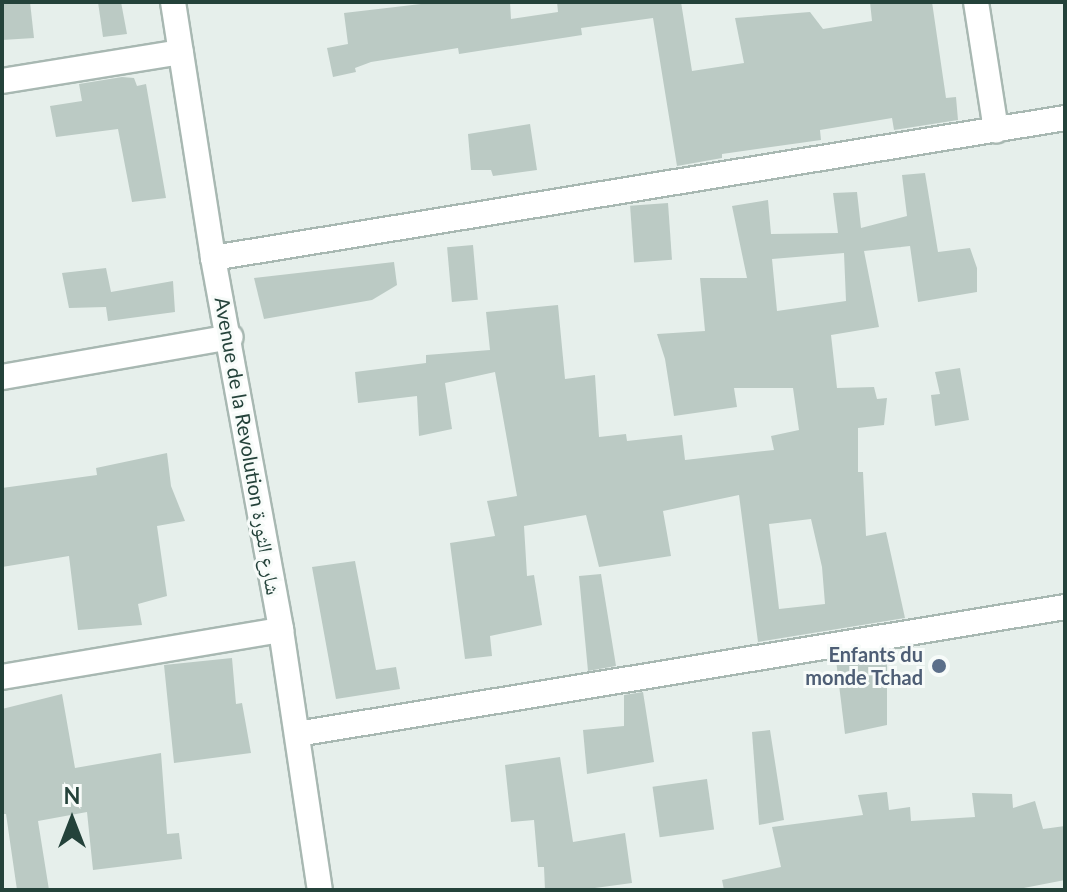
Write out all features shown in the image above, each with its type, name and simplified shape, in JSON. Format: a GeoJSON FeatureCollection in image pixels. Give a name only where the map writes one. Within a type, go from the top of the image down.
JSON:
{"type":"FeatureCollection","features":[{"type":"Feature","properties":{"kind":"street","name":"Avenue de la Revolution شارع الثورة"},"geometry":{"type":"LineString","coordinates":[[173,2],[213,258],[231,337],[281,630],[320,890]]}},
{"type":"Feature","properties":{"kind":"street"},"geometry":{"type":"LineString","coordinates":[[976,2],[996,130]]}},
{"type":"Feature","properties":{"kind":"street"},"geometry":{"type":"LineString","coordinates":[[2,81],[181,52]]}},
{"type":"Feature","properties":{"kind":"street"},"geometry":{"type":"LineString","coordinates":[[213,258],[1065,118]]}},
{"type":"Feature","properties":{"kind":"street"},"geometry":{"type":"LineString","coordinates":[[2,377],[231,337]]}},
{"type":"Feature","properties":{"kind":"street"},"geometry":{"type":"LineString","coordinates":[[297,734],[1065,607]]}},
{"type":"Feature","properties":{"kind":"street"},"geometry":{"type":"LineString","coordinates":[[2,677],[281,630]]}},
{"type":"Feature","properties":{"kind":"building"},"geometry":{"type":"Polygon","coordinates":[[[2,2],[30,2],[34,38],[2,40],[2,2]]]}},
{"type":"Feature","properties":{"kind":"building"},"geometry":{"type":"Polygon","coordinates":[[[98,2],[121,2],[127,34],[103,37],[98,2]]]}},
{"type":"Feature","properties":{"kind":"building"},"geometry":{"type":"Polygon","coordinates":[[[438,2],[510,2],[511,19],[558,12],[557,2],[681,2],[692,71],[744,63],[735,18],[810,12],[823,29],[872,21],[870,2],[932,2],[946,98],[956,97],[958,120],[894,130],[892,118],[820,130],[821,140],[722,154],[722,158],[677,166],[653,18],[581,28],[582,35],[459,54],[458,48],[371,62],[355,68],[356,72],[333,77],[327,48],[348,44],[344,13],[438,2]]]}},
{"type":"Feature","properties":{"kind":"building"},"geometry":{"type":"Polygon","coordinates":[[[134,78],[137,86],[146,84],[166,198],[132,202],[118,129],[56,137],[50,106],[82,101],[79,84],[134,78]]]}},
{"type":"Feature","properties":{"kind":"building"},"geometry":{"type":"Polygon","coordinates":[[[530,124],[537,170],[493,176],[491,170],[471,170],[468,134],[530,124]]]}},
{"type":"Feature","properties":{"kind":"building"},"geometry":{"type":"Polygon","coordinates":[[[925,173],[938,252],[970,248],[977,268],[977,292],[918,302],[910,246],[864,251],[879,327],[831,335],[837,388],[874,387],[877,399],[887,398],[884,425],[858,428],[858,472],[863,472],[866,536],[886,532],[905,618],[758,642],[739,495],[663,511],[671,556],[599,567],[586,515],[524,526],[527,576],[534,575],[542,625],[490,636],[492,656],[465,659],[450,543],[495,536],[487,501],[517,496],[495,372],[445,383],[452,429],[419,436],[417,396],[358,403],[355,372],[426,363],[426,355],[490,350],[486,312],[558,305],[565,379],[595,375],[599,437],[626,434],[627,441],[682,435],[685,460],[774,450],[771,436],[799,430],[793,388],[734,388],[737,407],[674,416],[665,359],[657,334],[705,331],[700,278],[747,278],[732,206],[768,200],[771,234],[838,233],[833,193],[857,192],[861,228],[907,216],[902,175],[925,173]],[[844,253],[772,259],[777,311],[846,301],[844,253]],[[811,519],[769,524],[779,609],[825,604],[822,567],[811,519]]]}},
{"type":"Feature","properties":{"kind":"building"},"geometry":{"type":"Polygon","coordinates":[[[668,203],[672,260],[634,263],[630,206],[668,203]]]}},
{"type":"Feature","properties":{"kind":"building"},"geometry":{"type":"Polygon","coordinates":[[[473,245],[478,300],[452,302],[447,247],[473,245]]]}},
{"type":"Feature","properties":{"kind":"building"},"geometry":{"type":"Polygon","coordinates":[[[394,262],[397,285],[372,300],[264,319],[254,278],[394,262]]]}},
{"type":"Feature","properties":{"kind":"building"},"geometry":{"type":"Polygon","coordinates":[[[106,268],[111,292],[173,281],[175,312],[108,321],[106,307],[69,308],[62,273],[106,268]]]}},
{"type":"Feature","properties":{"kind":"building"},"geometry":{"type":"Polygon","coordinates":[[[960,368],[969,420],[935,426],[931,395],[940,394],[935,372],[960,368]]]}},
{"type":"Feature","properties":{"kind":"building"},"geometry":{"type":"Polygon","coordinates":[[[167,453],[171,486],[185,521],[157,526],[167,596],[138,604],[142,625],[78,630],[69,556],[2,567],[2,488],[97,475],[96,468],[167,453]]]}},
{"type":"Feature","properties":{"kind":"building"},"geometry":{"type":"Polygon","coordinates":[[[355,561],[376,670],[396,667],[400,689],[336,699],[312,567],[355,561]]]}},
{"type":"Feature","properties":{"kind":"building"},"geometry":{"type":"Polygon","coordinates":[[[601,574],[616,666],[588,671],[579,576],[601,574]]]}},
{"type":"Feature","properties":{"kind":"building"},"geometry":{"type":"Polygon","coordinates":[[[887,652],[887,725],[845,734],[836,660],[887,652]]]}},
{"type":"Feature","properties":{"kind":"building"},"geometry":{"type":"Polygon","coordinates":[[[232,658],[236,704],[242,703],[251,753],[174,763],[164,665],[232,658]]]}},
{"type":"Feature","properties":{"kind":"building"},"geometry":{"type":"Polygon","coordinates":[[[643,692],[654,762],[587,774],[583,730],[624,726],[624,695],[643,692]]]}},
{"type":"Feature","properties":{"kind":"building"},"geometry":{"type":"Polygon","coordinates":[[[62,694],[75,768],[161,753],[167,834],[179,833],[182,859],[93,870],[87,812],[38,821],[49,890],[17,890],[6,814],[2,814],[2,709],[62,694]]]}},
{"type":"Feature","properties":{"kind":"building"},"geometry":{"type":"Polygon","coordinates":[[[770,730],[784,820],[759,825],[752,732],[770,730]]]}},
{"type":"Feature","properties":{"kind":"building"},"geometry":{"type":"Polygon","coordinates":[[[560,757],[573,842],[625,833],[632,883],[580,890],[545,890],[544,867],[538,867],[534,820],[511,822],[505,765],[560,757]]]}},
{"type":"Feature","properties":{"kind":"building"},"geometry":{"type":"Polygon","coordinates":[[[707,779],[714,830],[660,837],[653,787],[707,779]]]}},
{"type":"Feature","properties":{"kind":"building"},"geometry":{"type":"Polygon","coordinates":[[[887,792],[889,810],[910,807],[911,821],[975,817],[972,793],[1012,794],[1013,808],[1035,801],[1043,829],[1065,826],[1065,880],[1014,890],[724,890],[722,880],[781,867],[772,827],[863,815],[858,795],[887,792]]]}},
{"type":"Feature","properties":{"kind":"place","name":"Enfants du monde Tchad"},"geometry":{"type":"Point","coordinates":[939,666]}}]}
